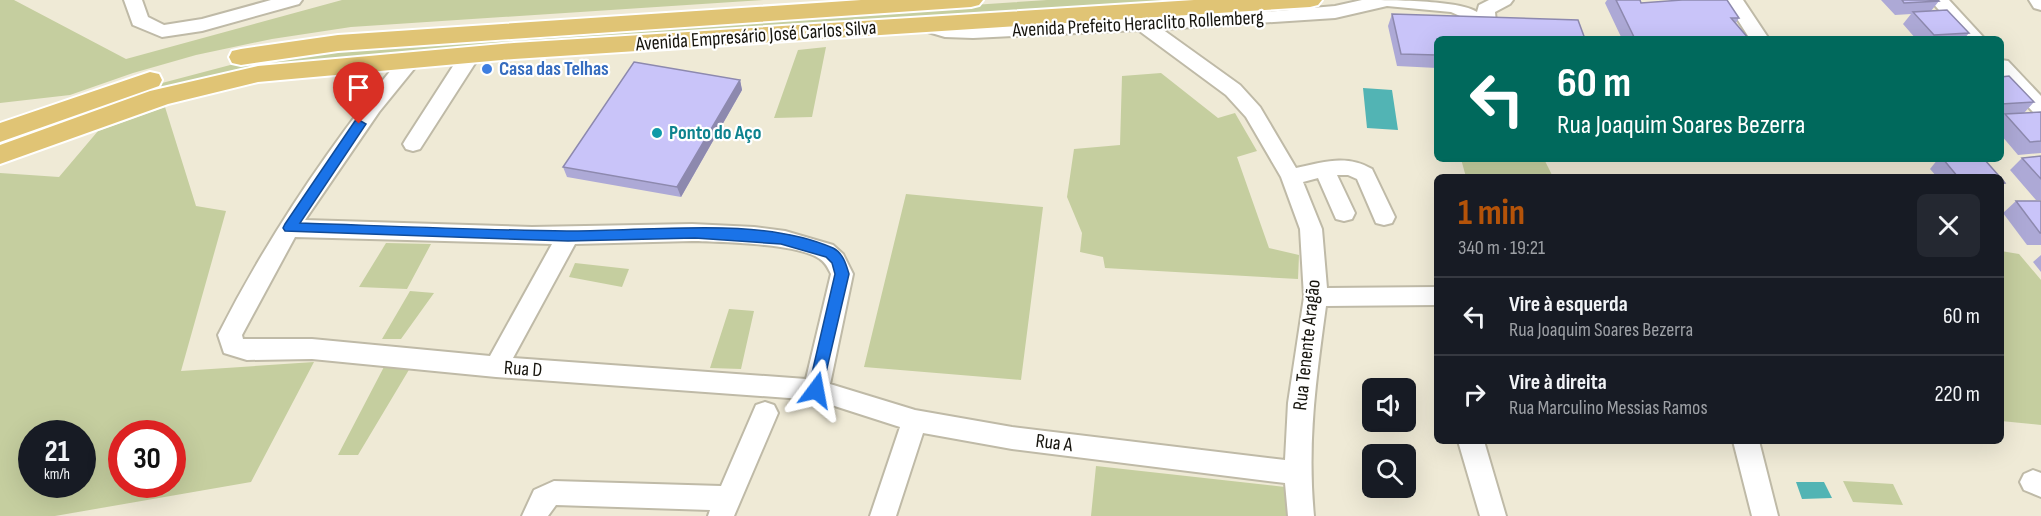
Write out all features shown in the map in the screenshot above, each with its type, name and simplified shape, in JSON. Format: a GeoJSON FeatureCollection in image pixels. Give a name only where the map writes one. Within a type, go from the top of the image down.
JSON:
{"type":"FeatureCollection","features":[{"type":"Feature","properties":{"kind":"main road","name":"Avenida Empresário José Carlos Silva"},"geometry":{"type":"LineString","coordinates":[[1,149],[109,93],[178,72],[249,56],[327,45],[971,0]]}},
{"type":"Feature","properties":{"kind":"main road","name":"Avenida Empresário José Carlos Silva"},"geometry":{"type":"LineString","coordinates":[[1,149],[125,108],[218,81],[269,72],[471,54],[925,25],[1230,13],[1310,0]]}},
{"type":"Feature","properties":{"kind":"street"},"geometry":{"type":"LineString","coordinates":[[133,0],[140,21],[162,32],[202,26],[293,0]]}},
{"type":"Feature","properties":{"kind":"street","name":"Avenida Prefeito Heraclito Rollemberg"},"geometry":{"type":"LineString","coordinates":[[925,25],[957,37],[1144,25],[1230,13],[1335,12],[1386,0],[1454,6],[1467,12],[1481,23]]}},
{"type":"Feature","properties":{"kind":"street"},"geometry":{"type":"LineString","coordinates":[[1481,23],[1486,9],[1503,0]]}},
{"type":"Feature","properties":{"kind":"street"},"geometry":{"type":"LineString","coordinates":[[1734,0],[1758,36]]}},
{"type":"Feature","properties":{"kind":"street"},"geometry":{"type":"LineString","coordinates":[[1939,0],[1973,36]]}},
{"type":"Feature","properties":{"kind":"street"},"geometry":{"type":"LineString","coordinates":[[2038,0],[2041,3]]}},
{"type":"Feature","properties":{"kind":"street"},"geometry":{"type":"LineString","coordinates":[[1421,22],[1509,24]]}},
{"type":"Feature","properties":{"kind":"street","name":"Rua Tenente Aragão"},"geometry":{"type":"LineString","coordinates":[[1144,25],[1233,90],[1253,112],[1291,177],[1311,230],[1316,297],[1300,403],[1297,473],[1301,516]]}},
{"type":"Feature","properties":{"kind":"street"},"geometry":{"type":"LineString","coordinates":[[412,144],[471,54]]}},
{"type":"Feature","properties":{"kind":"street"},"geometry":{"type":"LineString","coordinates":[[289,228],[372,107],[411,59]]}},
{"type":"Feature","properties":{"kind":"street"},"geometry":{"type":"LineString","coordinates":[[2004,69],[2041,108]]}},
{"type":"Feature","properties":{"kind":"street"},"geometry":{"type":"LineString","coordinates":[[1291,177],[1341,167],[1363,171],[1384,217]]}},
{"type":"Feature","properties":{"kind":"street"},"geometry":{"type":"LineString","coordinates":[[1324,169],[1344,213]]}},
{"type":"Feature","properties":{"kind":"street"},"geometry":{"type":"LineString","coordinates":[[289,228],[568,236],[695,232],[781,238],[817,247],[830,253],[838,261],[842,274],[816,390]]}},
{"type":"Feature","properties":{"kind":"street","name":"Rua D"},"geometry":{"type":"LineString","coordinates":[[289,228],[230,335],[232,346],[247,350],[312,350],[399,356],[496,367],[816,390]]}},
{"type":"Feature","properties":{"kind":"street"},"geometry":{"type":"LineString","coordinates":[[496,367],[568,236]]}},
{"type":"Feature","properties":{"kind":"street"},"geometry":{"type":"LineString","coordinates":[[1316,297],[1434,296]]}},
{"type":"Feature","properties":{"kind":"street","name":"Rua A"},"geometry":{"type":"LineString","coordinates":[[816,390],[915,421],[1012,438],[1297,473]]}},
{"type":"Feature","properties":{"kind":"street"},"geometry":{"type":"LineString","coordinates":[[535,516],[539,504],[546,496],[554,493],[725,507],[765,413]]}},
{"type":"Feature","properties":{"kind":"street"},"geometry":{"type":"LineString","coordinates":[[883,516],[915,421]]}},
{"type":"Feature","properties":{"kind":"street"},"geometry":{"type":"LineString","coordinates":[[1472,444],[1493,516]]}},
{"type":"Feature","properties":{"kind":"street"},"geometry":{"type":"LineString","coordinates":[[1747,444],[1766,516]]}},
{"type":"Feature","properties":{"kind":"green space"},"geometry":{"type":"Polygon","coordinates":[[[0,0],[14,0],[126,59],[342,0],[763,0],[351,27],[272,39],[196,55],[133,73],[70,95],[0,103],[0,0]]]}},
{"type":"Feature","properties":{"kind":"green space"},"geometry":{"type":"Polygon","coordinates":[[[1047,0],[1191,0],[268,65],[147,95],[0,151],[0,138],[109,97],[253,59],[428,41],[1047,0]]]}},
{"type":"Feature","properties":{"kind":"green space"},"geometry":{"type":"Polygon","coordinates":[[[826,47],[812,117],[774,118],[798,50],[826,47]]]}},
{"type":"Feature","properties":{"kind":"green space"},"geometry":{"type":"Polygon","coordinates":[[[1161,73],[1218,118],[1235,113],[1257,151],[1237,157],[1269,248],[1299,255],[1298,279],[1105,268],[1103,257],[1080,252],[1082,233],[1067,197],[1074,149],[1120,145],[1122,76],[1161,73]]]}},
{"type":"Feature","properties":{"kind":"green space"},"geometry":{"type":"Polygon","coordinates":[[[165,107],[196,206],[226,211],[181,371],[314,362],[251,482],[186,493],[186,420],[108,420],[108,498],[159,498],[55,516],[0,516],[0,173],[59,177],[98,131],[165,107]]]}},
{"type":"Feature","properties":{"kind":"green space"},"geometry":{"type":"Polygon","coordinates":[[[1462,162],[1546,162],[1552,174],[1465,174],[1462,162]]]}},
{"type":"Feature","properties":{"kind":"green space"},"geometry":{"type":"Polygon","coordinates":[[[906,194],[1043,207],[1021,380],[864,367],[906,194]]]}},
{"type":"Feature","properties":{"kind":"green space"},"geometry":{"type":"Polygon","coordinates":[[[386,243],[431,244],[407,289],[359,287],[386,243]]]}},
{"type":"Feature","properties":{"kind":"green space"},"geometry":{"type":"Polygon","coordinates":[[[2004,252],[2019,254],[2041,280],[2041,425],[2004,421],[2004,252]]]}},
{"type":"Feature","properties":{"kind":"green space"},"geometry":{"type":"Polygon","coordinates":[[[575,263],[629,269],[622,287],[569,277],[575,263]]]}},
{"type":"Feature","properties":{"kind":"green space"},"geometry":{"type":"Polygon","coordinates":[[[410,291],[434,293],[401,339],[382,339],[410,291]]]}},
{"type":"Feature","properties":{"kind":"green space"},"geometry":{"type":"Polygon","coordinates":[[[729,309],[754,311],[741,369],[710,368],[729,309]]]}},
{"type":"Feature","properties":{"kind":"green space"},"geometry":{"type":"Polygon","coordinates":[[[386,363],[410,368],[358,455],[338,455],[386,363]]]}},
{"type":"Feature","properties":{"kind":"green space"},"geometry":{"type":"Polygon","coordinates":[[[1096,466],[1285,487],[1287,516],[1091,516],[1096,466]]]}},
{"type":"Feature","properties":{"kind":"green space"},"geometry":{"type":"Polygon","coordinates":[[[1843,481],[1893,484],[1903,505],[1853,502],[1843,481]]]}},
{"type":"Feature","properties":{"kind":"water"},"geometry":{"type":"Polygon","coordinates":[[[1363,88],[1392,90],[1398,130],[1367,128],[1363,88]]]}},
{"type":"Feature","properties":{"kind":"water"},"geometry":{"type":"Polygon","coordinates":[[[1796,482],[1824,482],[1832,498],[1802,499],[1796,482]]]}},
{"type":"Feature","properties":{"kind":"building"},"geometry":{"type":"Polygon","coordinates":[[[1616,0],[1640,0],[1641,3],[1727,0],[1739,18],[1731,18],[1746,36],[1634,36],[1616,0]]]}},
{"type":"Feature","properties":{"kind":"building"},"geometry":{"type":"Polygon","coordinates":[[[1902,0],[1938,0],[1939,1],[1904,3],[1902,0]]]}},
{"type":"Feature","properties":{"kind":"building"},"geometry":{"type":"Polygon","coordinates":[[[1947,10],[1969,33],[1934,35],[1913,12],[1947,10]]]}},
{"type":"Feature","properties":{"kind":"building"},"geometry":{"type":"Polygon","coordinates":[[[1392,14],[1578,20],[1584,36],[1434,36],[1434,55],[1401,54],[1392,14]]]}},
{"type":"Feature","properties":{"kind":"building","name":"Ponto do Aço"},"geometry":{"type":"Polygon","coordinates":[[[634,62],[740,80],[677,187],[563,167],[634,62]]]}},
{"type":"Feature","properties":{"kind":"building"},"geometry":{"type":"Polygon","coordinates":[[[2009,76],[2034,102],[2004,104],[2004,77],[2009,76]]]}},
{"type":"Feature","properties":{"kind":"building"},"geometry":{"type":"Polygon","coordinates":[[[2041,112],[2041,141],[2030,142],[2005,114],[2041,112]]]}},
{"type":"Feature","properties":{"kind":"building"},"geometry":{"type":"Polygon","coordinates":[[[2041,156],[2041,179],[2022,158],[2041,156]]]}},
{"type":"Feature","properties":{"kind":"building"},"geometry":{"type":"Polygon","coordinates":[[[1946,162],[1987,162],[1997,174],[1956,174],[1946,162]]]}},
{"type":"Feature","properties":{"kind":"building"},"geometry":{"type":"Polygon","coordinates":[[[2016,201],[2041,201],[2041,233],[2040,233],[2016,201]]]}},
{"type":"Feature","properties":{"kind":"place","name":"Casa das Telhas"},"geometry":{"type":"Point","coordinates":[487,69]}},
{"type":"Feature","properties":{"kind":"place","name":"Ponto do Aço"},"geometry":{"type":"Point","coordinates":[657,133]}},
{"type":"Feature","properties":{"kind":"route"},"geometry":{"type":"LineString","coordinates":[[359,124],[289,228],[568,236],[695,232],[781,238],[817,247],[830,253],[838,261],[842,274],[816,390]]}}]}
